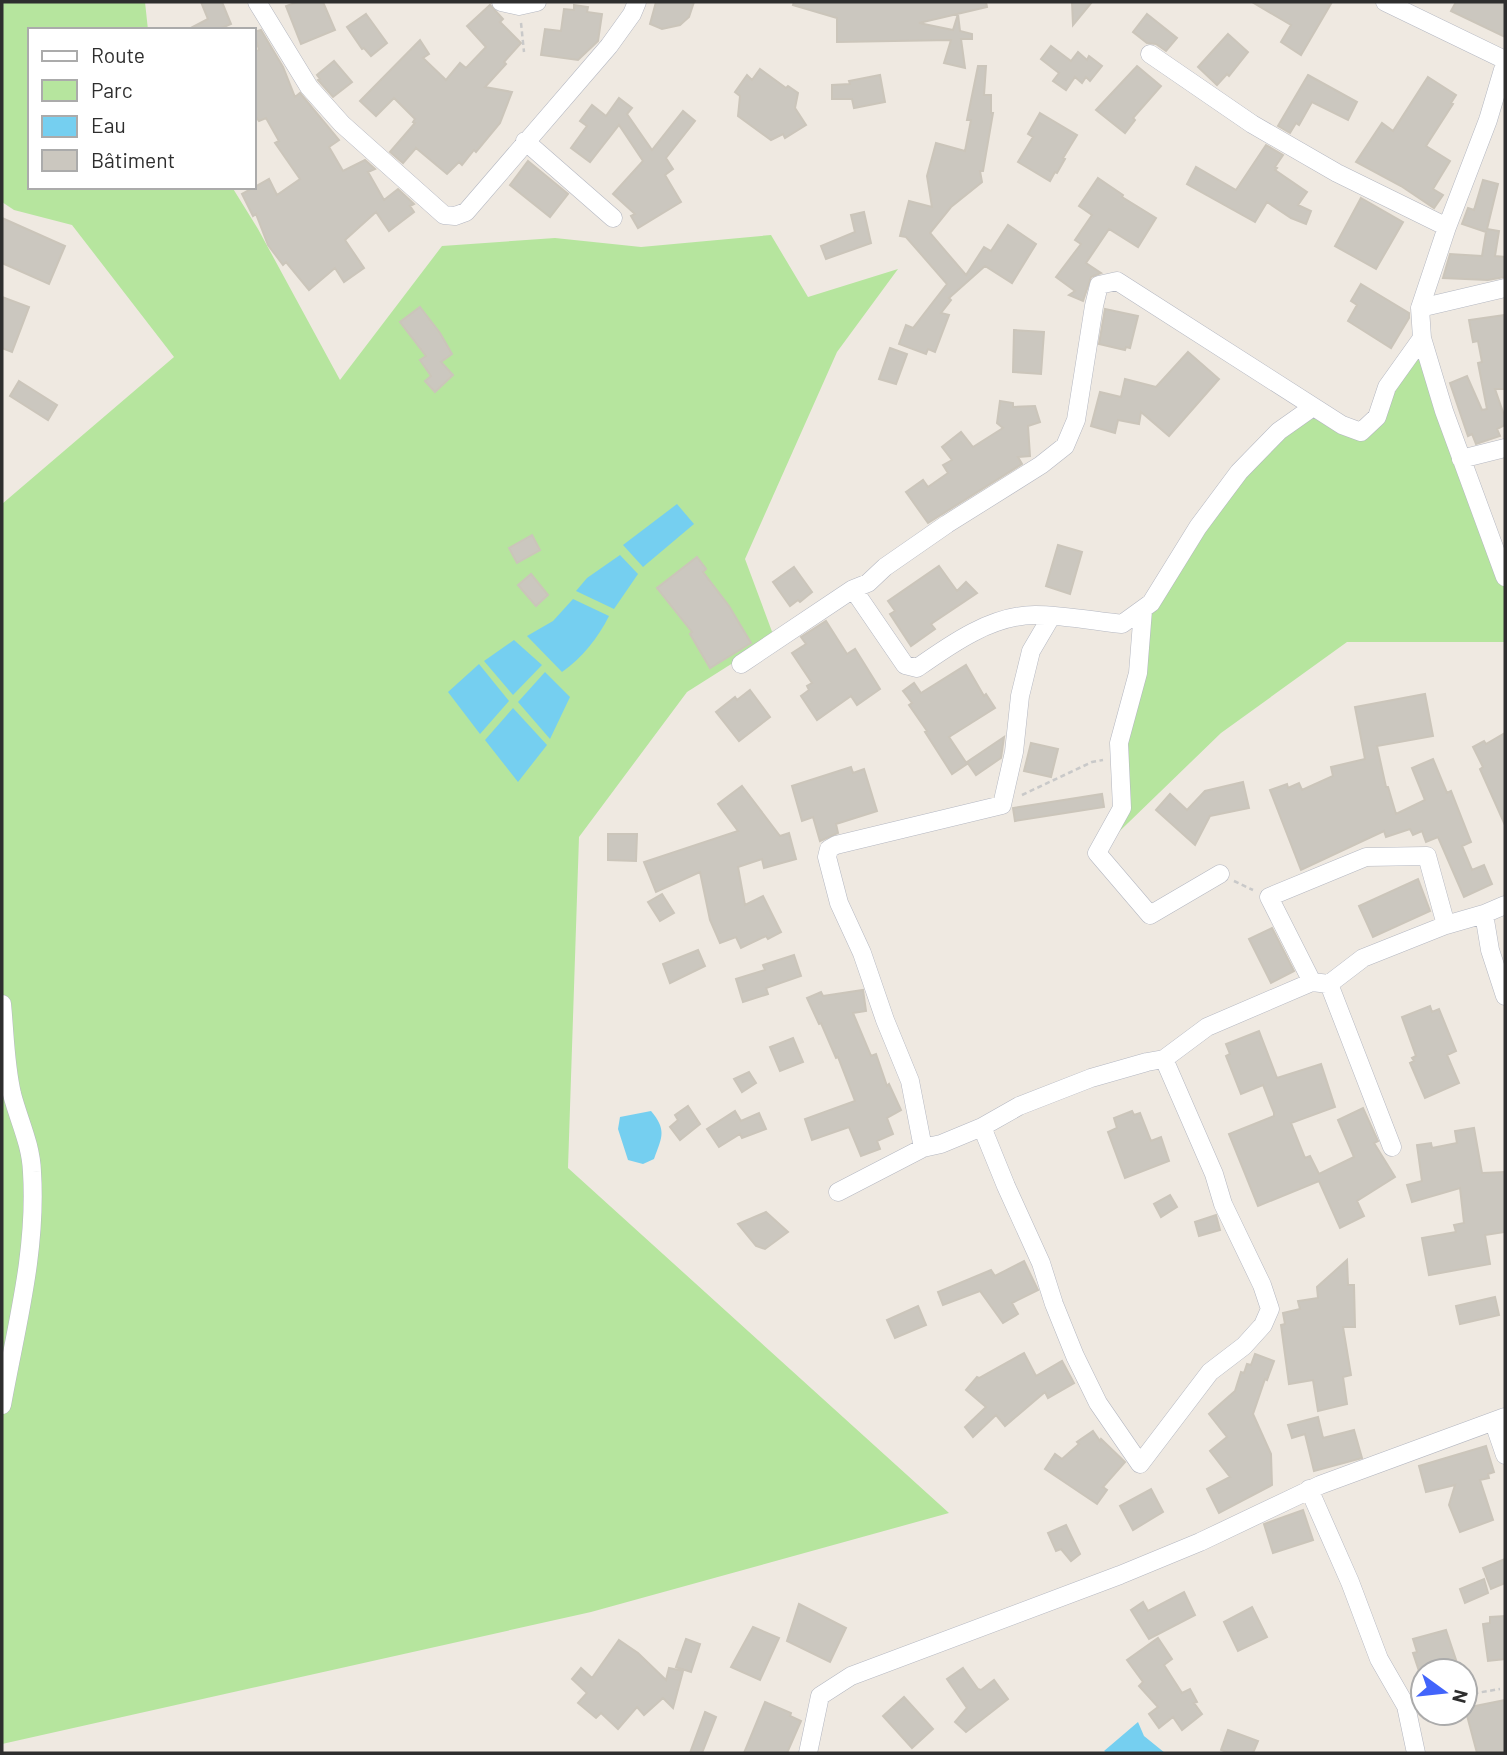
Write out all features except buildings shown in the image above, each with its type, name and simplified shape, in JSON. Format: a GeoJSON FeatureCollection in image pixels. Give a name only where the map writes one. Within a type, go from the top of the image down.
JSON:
{"type":"FeatureCollection","features":[{"type":"Feature","properties":{"kind":"street"},"geometry":{"type":"LineString","coordinates":[[257,2],[309,87],[325,106],[444,215],[455,216],[466,212],[608,46],[632,14],[637,2]]}},
{"type":"Feature","properties":{"kind":"street"},"geometry":{"type":"LineString","coordinates":[[510,4],[537,2]]}},
{"type":"Feature","properties":{"kind":"street"},"geometry":{"type":"LineString","coordinates":[[1385,2],[1505,62],[1488,120],[1447,227],[1420,308],[1422,338],[1461,459],[1505,577]]}},
{"type":"Feature","properties":{"kind":"street"},"geometry":{"type":"LineString","coordinates":[[1150,54],[1252,124],[1337,173],[1447,227]]}},
{"type":"Feature","properties":{"kind":"street"},"geometry":{"type":"LineString","coordinates":[[525,141],[613,218]]}},
{"type":"Feature","properties":{"kind":"street"},"geometry":{"type":"LineString","coordinates":[[741,664],[853,589],[868,583],[926,539],[1041,465],[1065,446],[1076,420],[1094,306],[1100,285],[1117,281],[1312,407],[1342,425],[1360,432],[1377,417],[1387,387],[1422,338]]}},
{"type":"Feature","properties":{"kind":"street"},"geometry":{"type":"LineString","coordinates":[[1420,308],[1505,288]]}},
{"type":"Feature","properties":{"kind":"street"},"geometry":{"type":"LineString","coordinates":[[853,589],[905,665],[911,668],[917,668],[968,636],[1004,620],[1037,615],[1122,624],[1151,603],[1198,527],[1239,472],[1279,432],[1312,407]]}},
{"type":"Feature","properties":{"kind":"street"},"geometry":{"type":"LineString","coordinates":[[1461,459],[1505,448]]}},
{"type":"Feature","properties":{"kind":"street"},"geometry":{"type":"LineString","coordinates":[[1143,610],[1138,673],[1119,743],[1122,808],[1097,853],[1150,915],[1220,874]]}},
{"type":"Feature","properties":{"kind":"street"},"geometry":{"type":"LineString","coordinates":[[922,1148],[910,1081],[862,953],[839,903],[827,857],[829,849],[836,845],[1002,805],[1014,752],[1025,674],[1031,651],[1051,617]]}},
{"type":"Feature","properties":{"kind":"street"},"geometry":{"type":"LineString","coordinates":[[1392,1147],[1320,983],[1269,897],[1366,857],[1427,856],[1446,925]]}},
{"type":"Feature","properties":{"kind":"street"},"geometry":{"type":"LineString","coordinates":[[838,1192],[922,1148],[941,1144],[982,1127],[1019,1106],[1091,1078],[1164,1059],[1207,1027],[1320,983],[1363,958],[1505,905]]}},
{"type":"Feature","properties":{"kind":"street"},"geometry":{"type":"LineString","coordinates":[[1484,914],[1490,950],[1505,996]]}},
{"type":"Feature","properties":{"kind":"street"},"geometry":{"type":"LineString","coordinates":[[2,1004],[6,1066],[13,1098],[26,1135],[32,1169],[33,1224],[29,1266],[2,1405]]}},
{"type":"Feature","properties":{"kind":"street"},"geometry":{"type":"LineString","coordinates":[[982,1127],[1041,1264],[1075,1356],[1098,1403],[1140,1464],[1210,1372],[1244,1346],[1263,1325],[1270,1308],[1262,1285],[1223,1204],[1164,1059]]}},
{"type":"Feature","properties":{"kind":"street"},"geometry":{"type":"LineString","coordinates":[[808,1753],[820,1696],[851,1676],[1120,1575],[1200,1542],[1309,1489],[1499,1420],[1505,1455]]}},
{"type":"Feature","properties":{"kind":"street"},"geometry":{"type":"LineString","coordinates":[[1309,1489],[1350,1582],[1379,1659],[1406,1706],[1416,1753]]}},
{"type":"Feature","properties":{"kind":"path"},"geometry":{"type":"LineString","coordinates":[[510,4],[524,52]]}},
{"type":"Feature","properties":{"kind":"path"},"geometry":{"type":"LineString","coordinates":[[1002,805],[1092,762],[1120,756]]}},
{"type":"Feature","properties":{"kind":"path"},"geometry":{"type":"LineString","coordinates":[[1220,874],[1269,897]]}},
{"type":"Feature","properties":{"kind":"path"},"geometry":{"type":"LineString","coordinates":[[1479,1693],[1500,1689]]}},
{"type":"Feature","properties":{"kind":"green space"},"geometry":{"type":"Polygon","coordinates":[[[2,2],[145,2],[148,28],[28,28],[28,189],[233,189],[340,380],[442,246],[555,238],[641,247],[771,235],[808,297],[898,269],[837,352],[745,559],[774,637],[687,692],[579,837],[568,1168],[949,1513],[591,1612],[2,1744],[2,504],[174,357],[72,225],[14,210],[2,202],[2,2]]]}},
{"type":"Feature","properties":{"kind":"green space"},"geometry":{"type":"Polygon","coordinates":[[[1422,338],[1505,583],[1505,642],[1347,642],[1221,733],[1097,853],[1122,808],[1119,743],[1143,610],[1198,527],[1313,407],[1361,432],[1422,338]]]}},
{"type":"Feature","properties":{"kind":"water"},"geometry":{"type":"Polygon","coordinates":[[[677,504],[694,524],[643,567],[623,545],[677,504]]]}},
{"type":"Feature","properties":{"kind":"water"},"geometry":{"type":"Polygon","coordinates":[[[620,555],[638,574],[614,609],[576,591],[587,578],[620,555]]]}},
{"type":"Feature","properties":{"kind":"water"},"geometry":{"type":"Polygon","coordinates":[[[573,599],[609,616],[589,647],[562,672],[527,636],[553,621],[573,599]]]}},
{"type":"Feature","properties":{"kind":"water"},"geometry":{"type":"Polygon","coordinates":[[[514,640],[542,665],[513,695],[484,661],[514,640]]]}},
{"type":"Feature","properties":{"kind":"water"},"geometry":{"type":"Polygon","coordinates":[[[479,664],[509,701],[480,734],[448,692],[479,664]]]}},
{"type":"Feature","properties":{"kind":"water"},"geometry":{"type":"Polygon","coordinates":[[[545,672],[570,697],[550,739],[518,702],[545,672]]]}},
{"type":"Feature","properties":{"kind":"water"},"geometry":{"type":"Polygon","coordinates":[[[513,708],[547,745],[518,782],[485,740],[513,708]]]}},
{"type":"Feature","properties":{"kind":"water"},"geometry":{"type":"Polygon","coordinates":[[[651,1111],[662,1134],[654,1159],[643,1164],[628,1160],[618,1129],[620,1117],[651,1111]]]}},
{"type":"Feature","properties":{"kind":"water"},"geometry":{"type":"Polygon","coordinates":[[[1138,1722],[1144,1736],[1165,1753],[1104,1751],[1138,1722]]]}}]}
